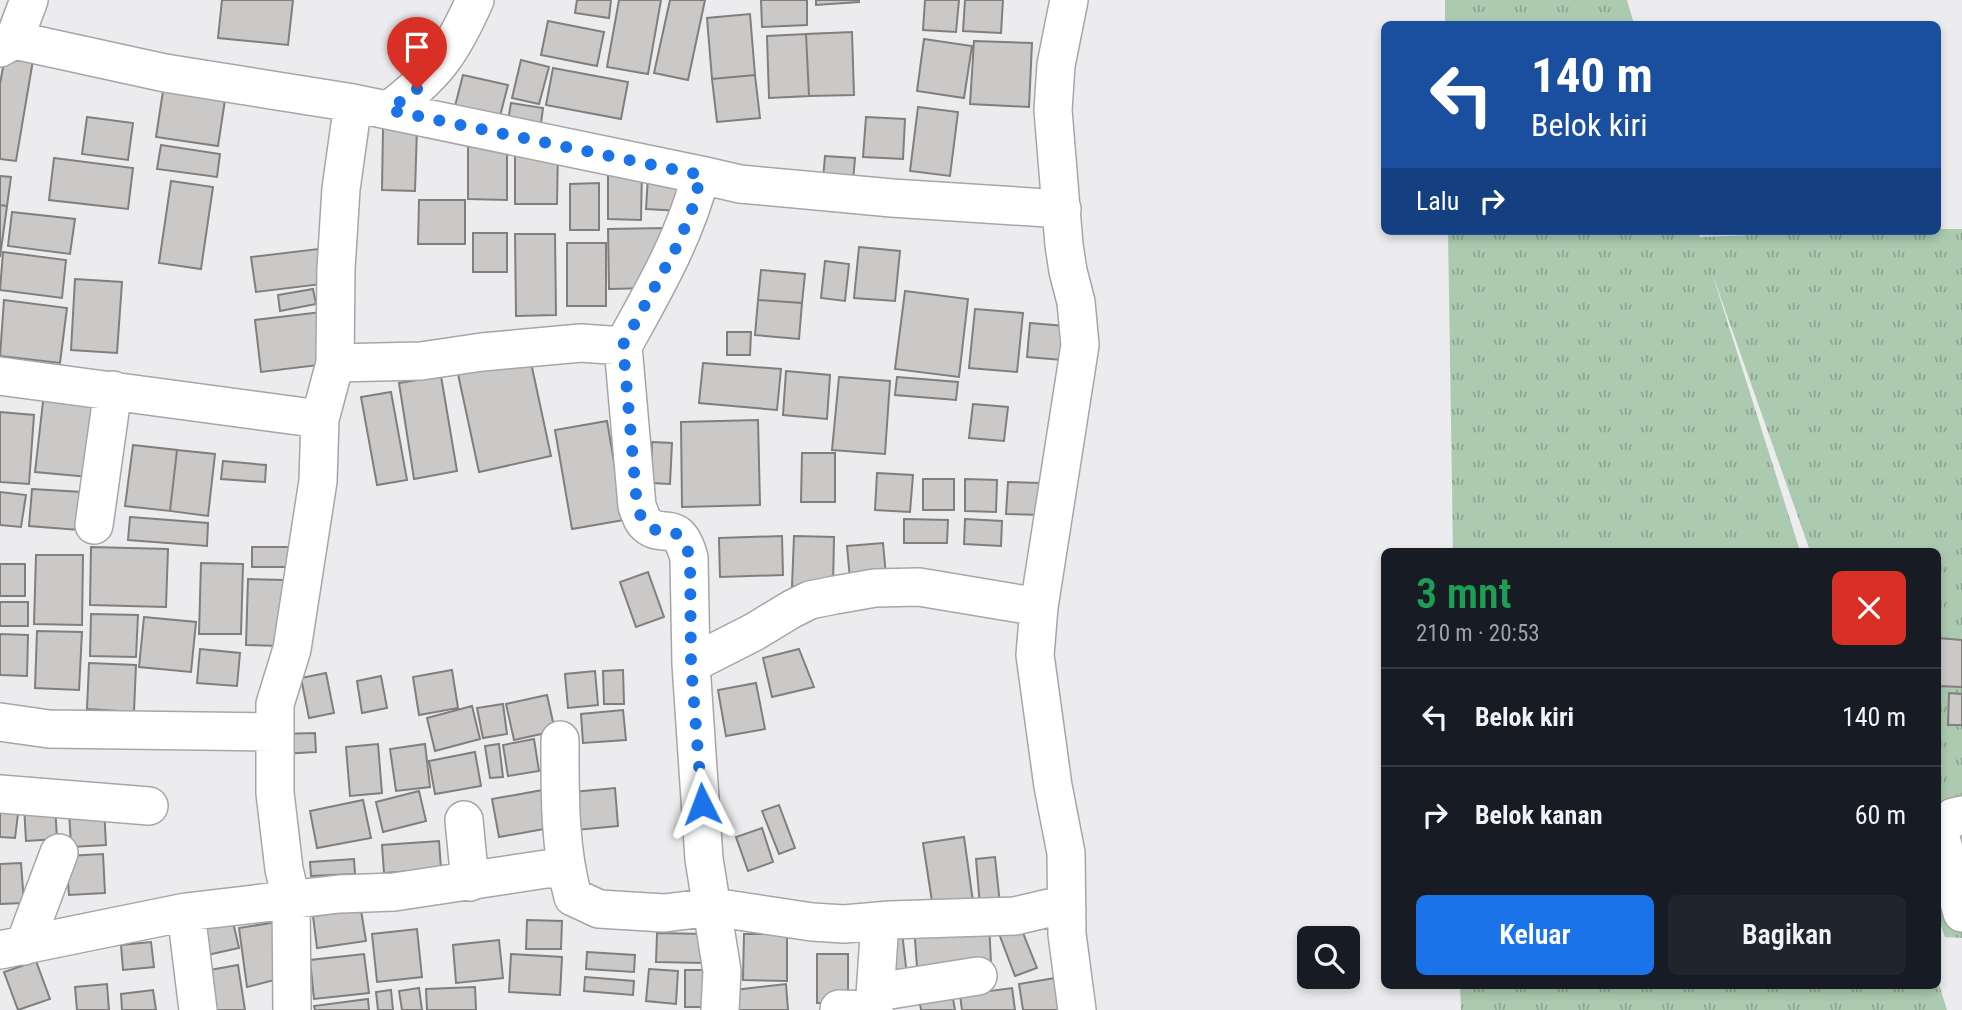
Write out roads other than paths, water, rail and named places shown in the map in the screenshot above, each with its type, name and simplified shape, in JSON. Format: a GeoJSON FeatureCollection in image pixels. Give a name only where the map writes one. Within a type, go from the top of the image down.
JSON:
{"type":"FeatureCollection","features":[{"type":"Feature","properties":{"kind":"street"},"geometry":{"type":"LineString","coordinates":[[29,0],[7,44],[353,103],[740,184],[1062,209]]}},
{"type":"Feature","properties":{"kind":"street"},"geometry":{"type":"LineString","coordinates":[[389,110],[417,89],[444,61],[475,0]]}},
{"type":"Feature","properties":{"kind":"street"},"geometry":{"type":"LineString","coordinates":[[1069,0],[1056,65],[1053,110],[1068,271],[1076,302],[1080,345],[1039,607],[1035,655],[1053,786],[1066,853],[1067,934],[1077,1010]]}},
{"type":"Feature","properties":{"kind":"street"},"geometry":{"type":"LineString","coordinates":[[292,1010],[291,899],[284,869],[275,793],[273,732],[275,704],[292,649],[301,595],[318,481],[320,419],[335,363],[336,269],[341,190],[353,103]]}},
{"type":"Feature","properties":{"kind":"street"},"geometry":{"type":"LineString","coordinates":[[701,175],[691,213],[677,246],[623,345],[637,506],[645,523],[654,528],[677,532],[685,542],[690,558],[691,664],[701,777],[704,859],[722,971],[720,1010]]}},
{"type":"Feature","properties":{"kind":"street"},"geometry":{"type":"LineString","coordinates":[[335,363],[421,361],[482,352],[581,343],[623,345]]}},
{"type":"Feature","properties":{"kind":"street"},"geometry":{"type":"LineString","coordinates":[[0,376],[320,419]]}},
{"type":"Feature","properties":{"kind":"street"},"geometry":{"type":"LineString","coordinates":[[94,525],[113,390]]}},
{"type":"Feature","properties":{"kind":"street"},"geometry":{"type":"LineString","coordinates":[[691,664],[801,605],[835,595],[875,588],[919,587],[1039,607]]}},
{"type":"Feature","properties":{"kind":"street"},"geometry":{"type":"LineString","coordinates":[[0,722],[49,729],[273,732]]}},
{"type":"Feature","properties":{"kind":"street"},"geometry":{"type":"LineString","coordinates":[[560,740],[565,869],[573,897],[598,909],[664,913],[713,907],[812,922],[880,922],[1015,916],[1049,908],[1067,909]]}},
{"type":"Feature","properties":{"kind":"street"},"geometry":{"type":"LineString","coordinates":[[0,794],[149,806]]}},
{"type":"Feature","properties":{"kind":"street"},"geometry":{"type":"LineString","coordinates":[[1941,829],[1952,817],[1962,815]]}},
{"type":"Feature","properties":{"kind":"street"},"geometry":{"type":"LineString","coordinates":[[464,820],[470,881]]}},
{"type":"Feature","properties":{"kind":"street"},"geometry":{"type":"LineString","coordinates":[[1941,838],[1962,913]]}},
{"type":"Feature","properties":{"kind":"street"},"geometry":{"type":"LineString","coordinates":[[12,948],[59,853]]}},
{"type":"Feature","properties":{"kind":"street"},"geometry":{"type":"LineString","coordinates":[[12,948],[186,912],[339,894],[394,892],[546,869],[565,869]]}},
{"type":"Feature","properties":{"kind":"street"},"geometry":{"type":"LineString","coordinates":[[186,912],[198,1010]]}},
{"type":"Feature","properties":{"kind":"street"},"geometry":{"type":"LineString","coordinates":[[880,922],[865,1005],[978,976]]}}]}
